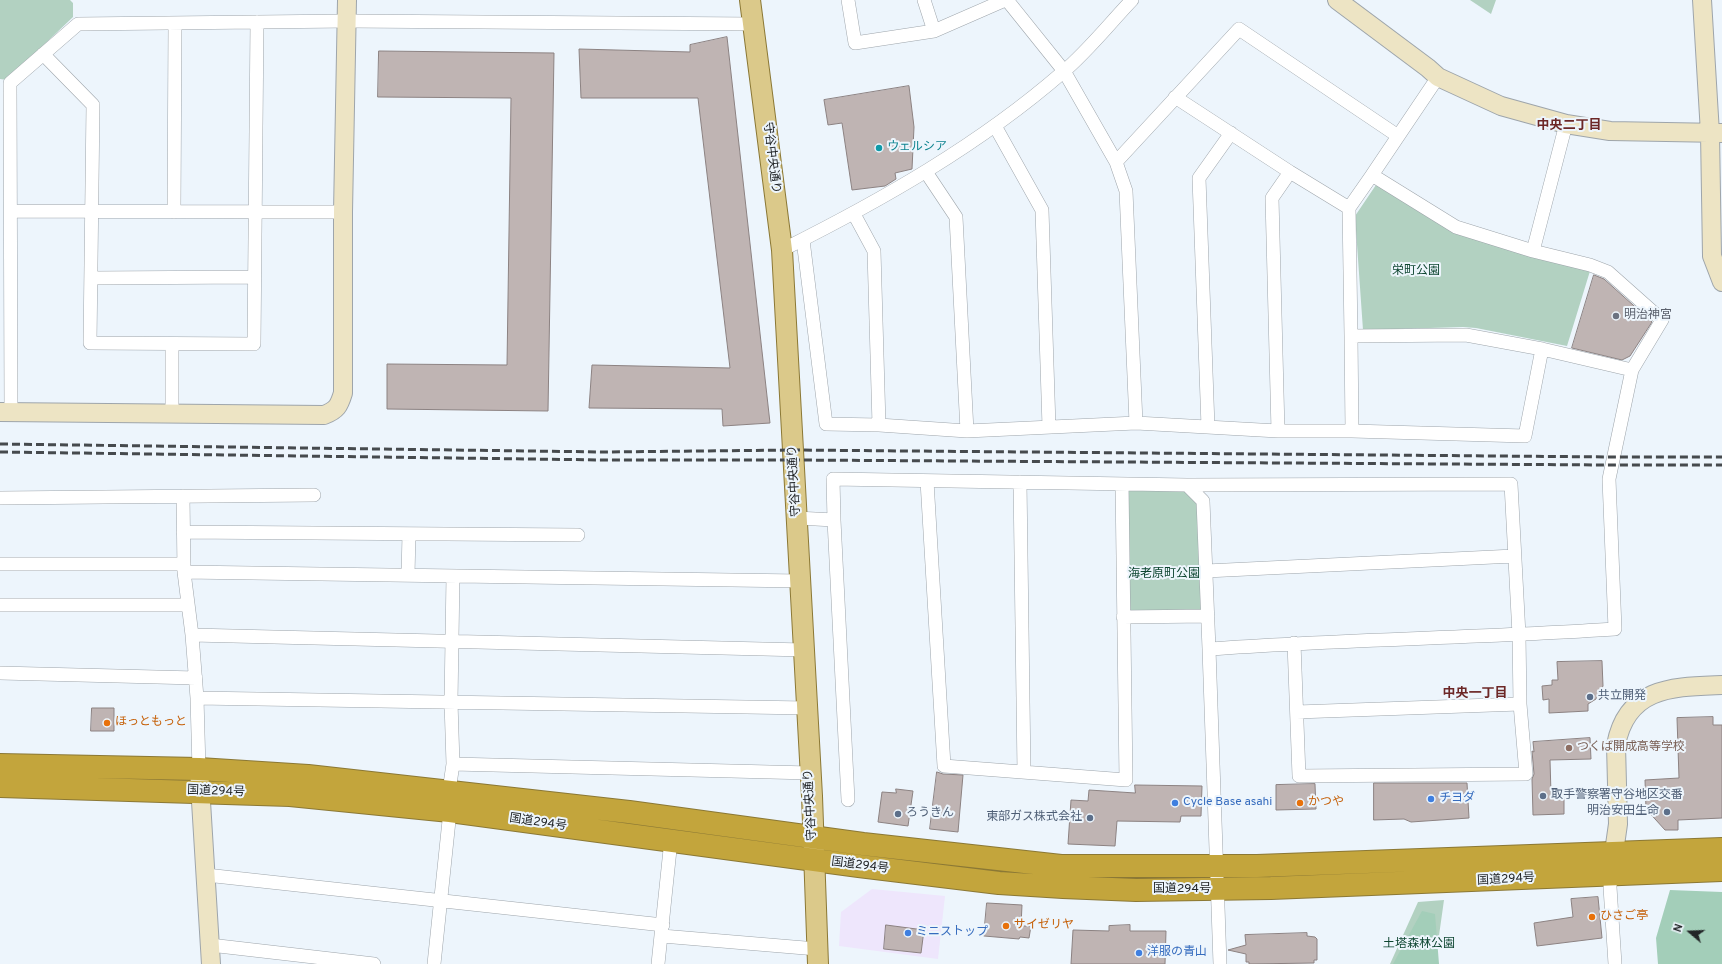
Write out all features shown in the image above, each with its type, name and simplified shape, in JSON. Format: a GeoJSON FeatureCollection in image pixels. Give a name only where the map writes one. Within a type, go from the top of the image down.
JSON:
{"type":"FeatureCollection","features":[{"type":"Feature","properties":{"kind":"highway","name":"国道294号"},"geometry":{"type":"LineString","coordinates":[[0,765],[199,769],[308,776],[671,840],[814,860],[999,883],[1136,890],[1216,889],[1374,885],[1722,870]]}},
{"type":"Feature","properties":{"kind":"highway","name":"国道294号"},"geometry":{"type":"LineString","coordinates":[[0,786],[200,791],[450,801],[629,812],[813,838],[1060,866],[1257,866],[1722,849]]}},
{"type":"Feature","properties":{"kind":"main road","name":"守谷中央通り"},"geometry":{"type":"LineString","coordinates":[[750,0],[782,250],[807,708],[818,956]]}},
{"type":"Feature","properties":{"kind":"street"},"geometry":{"type":"LineString","coordinates":[[348,0],[347,21],[343,212],[343,392],[340,403],[333,411],[324,415],[5,412],[10,211],[10,83],[78,24],[347,21],[754,24]]}},
{"type":"Feature","properties":{"kind":"street"},"geometry":{"type":"LineString","coordinates":[[848,0],[855,43],[934,30],[1006,0],[1064,71],[1116,162],[1126,191],[1136,423]]}},
{"type":"Feature","properties":{"kind":"street"},"geometry":{"type":"LineString","coordinates":[[924,0],[934,30]]}},
{"type":"Feature","properties":{"kind":"street"},"geometry":{"type":"LineString","coordinates":[[782,250],[854,214],[926,172],[995,126],[1064,71],[1132,0]]}},
{"type":"Feature","properties":{"kind":"street"},"geometry":{"type":"LineString","coordinates":[[1337,0],[1428,68],[1438,78],[1501,106],[1566,124],[1610,130],[1716,133]]}},
{"type":"Feature","properties":{"kind":"street"},"geometry":{"type":"LineString","coordinates":[[1702,0],[1716,133],[1712,256],[1722,282]]}},
{"type":"Feature","properties":{"kind":"street"},"geometry":{"type":"LineString","coordinates":[[43,54],[93,105],[90,343],[254,344],[257,22]]}},
{"type":"Feature","properties":{"kind":"street"},"geometry":{"type":"LineString","coordinates":[[174,212],[175,23]]}},
{"type":"Feature","properties":{"kind":"street"},"geometry":{"type":"LineString","coordinates":[[1116,162],[1239,29],[1398,136]]}},
{"type":"Feature","properties":{"kind":"street"},"geometry":{"type":"LineString","coordinates":[[1352,431],[1349,208],[1438,78]]}},
{"type":"Feature","properties":{"kind":"street"},"geometry":{"type":"LineString","coordinates":[[1175,97],[1290,172],[1349,208]]}},
{"type":"Feature","properties":{"kind":"street"},"geometry":{"type":"LineString","coordinates":[[1533,251],[1566,124]]}},
{"type":"Feature","properties":{"kind":"street"},"geometry":{"type":"LineString","coordinates":[[995,126],[1042,210],[1049,427]]}},
{"type":"Feature","properties":{"kind":"street"},"geometry":{"type":"LineString","coordinates":[[1208,427],[1199,178],[1231,133]]}},
{"type":"Feature","properties":{"kind":"street"},"geometry":{"type":"LineString","coordinates":[[926,172],[956,218],[967,430]]}},
{"type":"Feature","properties":{"kind":"street"},"geometry":{"type":"LineString","coordinates":[[1278,431],[1272,198],[1290,172]]}},
{"type":"Feature","properties":{"kind":"street"},"geometry":{"type":"LineString","coordinates":[[1210,649],[1294,642],[1518,635],[1615,629],[1609,479],[1632,370],[1662,320],[1608,272],[1590,265],[1533,251],[1456,227],[1372,175]]}},
{"type":"Feature","properties":{"kind":"street"},"geometry":{"type":"LineString","coordinates":[[10,211],[343,212]]}},
{"type":"Feature","properties":{"kind":"street"},"geometry":{"type":"LineString","coordinates":[[854,214],[874,251],[879,425]]}},
{"type":"Feature","properties":{"kind":"street"},"geometry":{"type":"LineString","coordinates":[[802,240],[826,424],[879,425],[967,430],[1136,423],[1278,431],[1352,431],[1525,436],[1542,349]]}},
{"type":"Feature","properties":{"kind":"street"},"geometry":{"type":"LineString","coordinates":[[91,278],[254,277]]}},
{"type":"Feature","properties":{"kind":"street"},"geometry":{"type":"LineString","coordinates":[[1351,336],[1466,335],[1542,349],[1632,370]]}},
{"type":"Feature","properties":{"kind":"street"},"geometry":{"type":"LineString","coordinates":[[172,344],[172,414]]}},
{"type":"Feature","properties":{"kind":"street"},"geometry":{"type":"LineString","coordinates":[[848,800],[833,480],[1188,485],[1511,484],[1520,704],[1526,774],[1299,776],[1294,642]]}},
{"type":"Feature","properties":{"kind":"street"},"geometry":{"type":"LineString","coordinates":[[927,481],[944,766],[1126,780],[1122,484]]}},
{"type":"Feature","properties":{"kind":"street"},"geometry":{"type":"LineString","coordinates":[[1020,482],[1024,772]]}},
{"type":"Feature","properties":{"kind":"street"},"geometry":{"type":"LineString","coordinates":[[1188,485],[1203,501],[1210,649],[1216,889],[1220,964]]}},
{"type":"Feature","properties":{"kind":"street"},"geometry":{"type":"LineString","coordinates":[[0,498],[314,495]]}},
{"type":"Feature","properties":{"kind":"street"},"geometry":{"type":"LineString","coordinates":[[183,496],[184,568],[196,678],[200,791],[211,964]]}},
{"type":"Feature","properties":{"kind":"street"},"geometry":{"type":"LineString","coordinates":[[797,518],[834,520]]}},
{"type":"Feature","properties":{"kind":"street"},"geometry":{"type":"LineString","coordinates":[[183,532],[578,535]]}},
{"type":"Feature","properties":{"kind":"street"},"geometry":{"type":"LineString","coordinates":[[408,575],[409,534]]}},
{"type":"Feature","properties":{"kind":"street"},"geometry":{"type":"LineString","coordinates":[[1206,570],[1514,556]]}},
{"type":"Feature","properties":{"kind":"street"},"geometry":{"type":"LineString","coordinates":[[0,564],[453,576],[800,581]]}},
{"type":"Feature","properties":{"kind":"street"},"geometry":{"type":"LineString","coordinates":[[434,964],[453,764],[451,641],[453,576]]}},
{"type":"Feature","properties":{"kind":"street"},"geometry":{"type":"LineString","coordinates":[[0,605],[188,605]]}},
{"type":"Feature","properties":{"kind":"street"},"geometry":{"type":"LineString","coordinates":[[1123,617],[1208,616]]}},
{"type":"Feature","properties":{"kind":"street"},"geometry":{"type":"LineString","coordinates":[[192,635],[804,650]]}},
{"type":"Feature","properties":{"kind":"street"},"geometry":{"type":"LineString","coordinates":[[0,673],[196,678]]}},
{"type":"Feature","properties":{"kind":"street"},"geometry":{"type":"LineString","coordinates":[[1615,964],[1610,886],[1618,824],[1616,745],[1618,733],[1626,716],[1649,696],[1666,689],[1684,686],[1722,685]]}},
{"type":"Feature","properties":{"kind":"street"},"geometry":{"type":"LineString","coordinates":[[197,698],[807,708]]}},
{"type":"Feature","properties":{"kind":"street"},"geometry":{"type":"LineString","coordinates":[[1296,712],[1520,704]]}},
{"type":"Feature","properties":{"kind":"street"},"geometry":{"type":"LineString","coordinates":[[453,764],[810,773]]}},
{"type":"Feature","properties":{"kind":"street"},"geometry":{"type":"LineString","coordinates":[[658,964],[671,840]]}},
{"type":"Feature","properties":{"kind":"street"},"geometry":{"type":"LineString","coordinates":[[206,875],[440,902],[662,930],[818,956]]}},
{"type":"Feature","properties":{"kind":"street"},"geometry":{"type":"LineString","coordinates":[[210,945],[374,964]]}},
{"type":"Feature","properties":{"kind":"shaded area"},"geometry":{"type":"Polygon","coordinates":[[[872,889],[945,896],[938,959],[839,946],[841,912],[872,889]]]}},
{"type":"Feature","properties":{"kind":"green space"},"geometry":{"type":"Polygon","coordinates":[[[0,0],[70,0],[73,3],[73,17],[7,80],[0,79],[0,0]]]}},
{"type":"Feature","properties":{"kind":"green space"},"geometry":{"type":"Polygon","coordinates":[[[1470,0],[1496,0],[1491,14],[1470,0]]]}},
{"type":"Feature","properties":{"kind":"green space","name":"栄町公園"},"geometry":{"type":"Polygon","coordinates":[[[1378,182],[1456,230],[1590,271],[1567,346],[1476,328],[1463,327],[1363,330],[1355,216],[1378,182]]]}},
{"type":"Feature","properties":{"kind":"green space","name":"海老原町公園"},"geometry":{"type":"Polygon","coordinates":[[[1122,484],[1187,485],[1203,501],[1208,616],[1123,617],[1122,484]]]}},
{"type":"Feature","properties":{"kind":"green space"},"geometry":{"type":"Polygon","coordinates":[[[1670,890],[1722,892],[1722,964],[1658,964],[1656,938],[1670,890]]]}},
{"type":"Feature","properties":{"kind":"green space","name":"土塔森林公園"},"geometry":{"type":"Polygon","coordinates":[[[1444,900],[1435,964],[1390,964],[1418,902],[1444,900]]]}},
{"type":"Feature","properties":{"kind":"green space","name":"土塔森林公園"},"geometry":{"type":"Polygon","coordinates":[[[1422,911],[1435,914],[1439,964],[1393,964],[1422,911]]]}},
{"type":"Feature","properties":{"kind":"building"},"geometry":{"type":"Polygon","coordinates":[[[727,37],[770,423],[723,426],[722,409],[589,408],[592,365],[730,368],[698,98],[581,98],[579,49],[690,52],[690,45],[727,37]]]}},
{"type":"Feature","properties":{"kind":"building"},"geometry":{"type":"Polygon","coordinates":[[[379,51],[554,53],[548,411],[387,409],[387,364],[507,365],[511,98],[378,97],[379,51]]]}},
{"type":"Feature","properties":{"kind":"building","name":"ウェルシア"},"geometry":{"type":"Polygon","coordinates":[[[909,86],[914,127],[912,169],[895,173],[896,179],[885,186],[852,190],[842,123],[828,125],[824,100],[909,86]]]}},
{"type":"Feature","properties":{"kind":"building","name":"明治神宮"},"geometry":{"type":"Polygon","coordinates":[[[1594,275],[1604,279],[1652,322],[1630,356],[1622,360],[1572,348],[1594,275]]]}},
{"type":"Feature","properties":{"kind":"building"},"geometry":{"type":"Polygon","coordinates":[[[1602,661],[1603,686],[1596,699],[1588,704],[1588,711],[1549,713],[1549,699],[1543,700],[1542,686],[1552,685],[1552,680],[1558,680],[1557,662],[1602,661]]]}},
{"type":"Feature","properties":{"kind":"building"},"geometry":{"type":"Polygon","coordinates":[[[92,708],[114,708],[114,731],[91,731],[92,708]]]}},
{"type":"Feature","properties":{"kind":"building"},"geometry":{"type":"Polygon","coordinates":[[[1713,717],[1713,725],[1722,725],[1722,818],[1678,820],[1678,830],[1665,830],[1646,809],[1645,780],[1679,778],[1677,718],[1713,717]]]}},
{"type":"Feature","properties":{"kind":"building"},"geometry":{"type":"Polygon","coordinates":[[[1590,738],[1591,759],[1550,760],[1551,794],[1564,794],[1564,814],[1533,815],[1533,742],[1590,738]]]}},
{"type":"Feature","properties":{"kind":"building"},"geometry":{"type":"Polygon","coordinates":[[[937,772],[943,774],[963,775],[958,832],[930,829],[937,772]]]}},
{"type":"Feature","properties":{"kind":"building"},"geometry":{"type":"Polygon","coordinates":[[[1374,783],[1467,783],[1469,818],[1411,822],[1404,819],[1374,820],[1374,783]]]}},
{"type":"Feature","properties":{"kind":"building"},"geometry":{"type":"Polygon","coordinates":[[[1315,784],[1316,809],[1276,810],[1276,785],[1315,784]]]}},
{"type":"Feature","properties":{"kind":"building"},"geometry":{"type":"Polygon","coordinates":[[[1135,785],[1202,786],[1201,816],[1181,816],[1180,822],[1117,821],[1115,846],[1068,844],[1071,800],[1088,801],[1089,790],[1135,793],[1135,785]]]}},
{"type":"Feature","properties":{"kind":"building"},"geometry":{"type":"Polygon","coordinates":[[[896,789],[913,791],[908,826],[878,822],[882,792],[896,793],[896,789]]]}},
{"type":"Feature","properties":{"kind":"building"},"geometry":{"type":"Polygon","coordinates":[[[1598,897],[1602,938],[1537,946],[1534,923],[1573,917],[1571,899],[1598,897]]]}},
{"type":"Feature","properties":{"kind":"building"},"geometry":{"type":"Polygon","coordinates":[[[987,903],[1022,905],[1021,926],[1031,926],[1029,938],[1020,937],[1019,939],[984,936],[987,903]]]}},
{"type":"Feature","properties":{"kind":"building"},"geometry":{"type":"Polygon","coordinates":[[[886,925],[924,930],[921,953],[884,949],[886,925]]]}},
{"type":"Feature","properties":{"kind":"building"},"geometry":{"type":"Polygon","coordinates":[[[1130,925],[1130,931],[1166,931],[1165,964],[1071,964],[1073,930],[1109,931],[1109,926],[1130,925]]]}},
{"type":"Feature","properties":{"kind":"building"},"geometry":{"type":"Polygon","coordinates":[[[1307,933],[1307,936],[1315,937],[1317,939],[1317,960],[1314,960],[1314,963],[1249,964],[1249,962],[1246,962],[1246,954],[1228,950],[1246,945],[1245,935],[1307,933]]]}},
{"type":"Feature","properties":{"kind":"railway"},"geometry":{"type":"LineString","coordinates":[[0,444],[605,452],[793,450],[1722,457]]}},
{"type":"Feature","properties":{"kind":"railway"},"geometry":{"type":"LineString","coordinates":[[0,452],[605,460],[1722,465]]}},
{"type":"Feature","properties":{"kind":"place","name":"ウェルシア"},"geometry":{"type":"Point","coordinates":[879,148]}},
{"type":"Feature","properties":{"kind":"place","name":"明治神宮"},"geometry":{"type":"Point","coordinates":[1616,316]}},
{"type":"Feature","properties":{"kind":"place","name":"共立開発"},"geometry":{"type":"Point","coordinates":[1590,697]}},
{"type":"Feature","properties":{"kind":"place","name":"ほっともっと"},"geometry":{"type":"Point","coordinates":[107,723]}},
{"type":"Feature","properties":{"kind":"place","name":"つくば開成高等学校"},"geometry":{"type":"Point","coordinates":[1569,748]}},
{"type":"Feature","properties":{"kind":"place","name":"取手警察署守谷地区交番"},"geometry":{"type":"Point","coordinates":[1543,796]}},
{"type":"Feature","properties":{"kind":"place","name":"チヨダ"},"geometry":{"type":"Point","coordinates":[1431,799]}},
{"type":"Feature","properties":{"kind":"place","name":"Cycle Base asahi"},"geometry":{"type":"Point","coordinates":[1175,803]}},
{"type":"Feature","properties":{"kind":"place","name":"かつや"},"geometry":{"type":"Point","coordinates":[1300,803]}},
{"type":"Feature","properties":{"kind":"place","name":"明治安田生命"},"geometry":{"type":"Point","coordinates":[1667,812]}},
{"type":"Feature","properties":{"kind":"place","name":"ろうきん"},"geometry":{"type":"Point","coordinates":[898,814]}},
{"type":"Feature","properties":{"kind":"place","name":"東部ガス株式会社"},"geometry":{"type":"Point","coordinates":[1090,818]}},
{"type":"Feature","properties":{"kind":"place","name":"ひさご亭"},"geometry":{"type":"Point","coordinates":[1592,917]}},
{"type":"Feature","properties":{"kind":"place","name":"サイゼリヤ"},"geometry":{"type":"Point","coordinates":[1006,926]}},
{"type":"Feature","properties":{"kind":"place","name":"ミニストップ"},"geometry":{"type":"Point","coordinates":[908,933]}},
{"type":"Feature","properties":{"kind":"place","name":"洋服の青山"},"geometry":{"type":"Point","coordinates":[1139,953]}},
{"type":"Feature","properties":{"kind":"district","name":"中央二丁目"},"geometry":{"type":"Point","coordinates":[1569,126]}},
{"type":"Feature","properties":{"kind":"district","name":"中央一丁目"},"geometry":{"type":"Point","coordinates":[1475,694]}}]}
